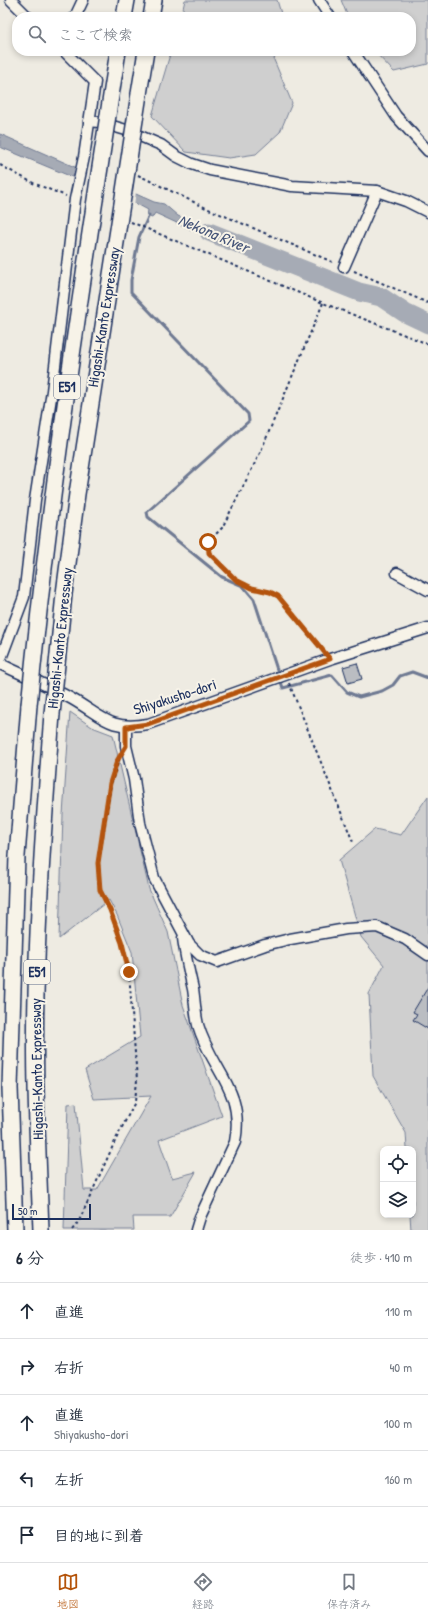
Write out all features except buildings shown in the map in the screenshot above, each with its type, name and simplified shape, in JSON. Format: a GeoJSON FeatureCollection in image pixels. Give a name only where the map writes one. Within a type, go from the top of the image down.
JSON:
{"type":"FeatureCollection","features":[{"type":"Feature","properties":{"kind":"highway"},"geometry":{"type":"LineString","coordinates":[[125,12],[127,0]]}},
{"type":"Feature","properties":{"kind":"highway"},"geometry":{"type":"LineString","coordinates":[[152,12],[154,0]]}},
{"type":"Feature","properties":{"kind":"highway","name":"Higashi-Kanto Expressway"},"geometry":{"type":"LineString","coordinates":[[15,1230],[10,1081],[18,856],[29,705],[41,587],[53,491],[84,267],[117,56]]}},
{"type":"Feature","properties":{"kind":"highway","name":"Higashi-Kanto Expressway"},"geometry":{"type":"LineString","coordinates":[[42,1230],[36,1082],[36,996],[41,864],[52,714],[64,594],[77,494],[145,56]]}},
{"type":"Feature","properties":{"kind":"street"},"geometry":{"type":"LineString","coordinates":[[11,0],[23,12]]}},
{"type":"Feature","properties":{"kind":"street"},"geometry":{"type":"LineString","coordinates":[[77,12],[82,0]]}},
{"type":"Feature","properties":{"kind":"street"},"geometry":{"type":"LineString","coordinates":[[319,0],[327,12]]}},
{"type":"Feature","properties":{"kind":"street"},"geometry":{"type":"LineString","coordinates":[[0,662],[24,597],[35,500],[52,391],[75,196],[84,157],[96,82],[69,56]]}},
{"type":"Feature","properties":{"kind":"street"},"geometry":{"type":"LineString","coordinates":[[356,56],[396,116],[428,151]]}},
{"type":"Feature","properties":{"kind":"street"},"geometry":{"type":"LineString","coordinates":[[89,121],[99,122],[126,130],[161,145],[176,156],[192,164],[210,170],[292,186],[376,191],[406,201],[428,212]]}},
{"type":"Feature","properties":{"kind":"street"},"geometry":{"type":"LineString","coordinates":[[344,267],[376,191]]}},
{"type":"Feature","properties":{"kind":"street"},"geometry":{"type":"LineString","coordinates":[[397,574],[428,590]]}},
{"type":"Feature","properties":{"kind":"street","name":"Shiyakusho-dori"},"geometry":{"type":"LineString","coordinates":[[0,662],[72,700],[110,723],[126,727],[148,724],[282,675],[428,628]]}},
{"type":"Feature","properties":{"kind":"street"},"geometry":{"type":"LineString","coordinates":[[126,727],[126,746],[134,779],[140,822],[154,878],[166,899],[182,934],[200,955],[217,962],[265,945],[290,939],[346,929],[377,927],[405,939],[428,955]]}},
{"type":"Feature","properties":{"kind":"street"},"geometry":{"type":"LineString","coordinates":[[182,934],[198,1026],[230,1089],[237,1110],[237,1131],[235,1142],[200,1217],[196,1230]]}},
{"type":"Feature","properties":{"kind":"path"},"geometry":{"type":"LineString","coordinates":[[0,165],[33,183],[75,196]]}},
{"type":"Feature","properties":{"kind":"path"},"geometry":{"type":"LineString","coordinates":[[135,174],[206,208],[428,303]]}},
{"type":"Feature","properties":{"kind":"path"},"geometry":{"type":"LineString","coordinates":[[131,222],[323,303],[428,344]]}},
{"type":"Feature","properties":{"kind":"path"},"geometry":{"type":"LineString","coordinates":[[323,303],[260,453],[222,528],[208,542],[209,553],[236,580],[252,588],[270,592],[278,596],[330,659]]}},
{"type":"Feature","properties":{"kind":"path"},"geometry":{"type":"LineString","coordinates":[[282,675],[292,692],[353,842]]}},
{"type":"Feature","properties":{"kind":"path"},"geometry":{"type":"LineString","coordinates":[[72,1230],[79,1221],[135,1102],[137,1080],[129,972],[122,943],[110,910],[100,890],[98,863],[110,783],[117,761],[126,746]]}},
{"type":"Feature","properties":{"kind":"shaded area"},"geometry":{"type":"Polygon","coordinates":[[[185,0],[277,0],[281,12],[182,12],[185,0]]]}},
{"type":"Feature","properties":{"kind":"shaded area"},"geometry":{"type":"Polygon","coordinates":[[[341,0],[428,0],[428,64],[394,72],[379,56],[416,56],[416,12],[346,12],[341,0]]]}},
{"type":"Feature","properties":{"kind":"shaded area"},"geometry":{"type":"Polygon","coordinates":[[[170,56],[275,56],[274,60],[292,103],[280,132],[256,154],[229,158],[186,152],[152,116],[170,56]]]}},
{"type":"Feature","properties":{"kind":"shaded area"},"geometry":{"type":"Polygon","coordinates":[[[70,712],[92,727],[113,735],[149,889],[168,932],[183,1005],[222,1116],[159,1140],[172,1178],[196,1172],[170,1217],[133,1217],[134,1230],[64,1230],[68,1104],[76,1103],[84,1190],[97,1190],[151,1096],[94,1099],[85,1070],[140,1037],[132,952],[117,915],[109,900],[59,939],[63,815],[70,712]]]}},
{"type":"Feature","properties":{"kind":"shaded area"},"geometry":{"type":"Polygon","coordinates":[[[428,796],[428,1230],[411,1230],[410,1218],[416,1218],[416,1146],[407,1146],[406,1133],[373,1076],[369,994],[384,965],[361,937],[339,860],[375,829],[401,835],[428,796]]]}},
{"type":"Feature","properties":{"kind":"water"},"geometry":{"type":"Polygon","coordinates":[[[0,134],[154,202],[164,204],[178,216],[237,240],[223,243],[155,213],[152,218],[147,216],[148,210],[137,204],[0,147],[0,134]]]}},
{"type":"Feature","properties":{"kind":"pier"},"geometry":{"type":"Polygon","coordinates":[[[86,170],[136,192],[134,205],[84,185],[86,170]]]}},
{"type":"Feature","properties":{"kind":"waterway"},"geometry":{"type":"LineString","coordinates":[[149,215],[139,237],[131,280],[131,292],[248,414],[249,421],[147,512],[148,517],[222,577],[243,586],[254,599],[283,688],[332,675],[347,692],[359,697],[382,691],[393,685],[400,676],[412,672],[428,678]]}},
{"type":"Feature","properties":{"kind":"waterway","name":"Nekona River"},"geometry":{"type":"LineString","coordinates":[[209,232],[359,292],[381,297],[405,313],[428,324]]}},
{"type":"Feature","properties":{"kind":"route"},"geometry":{"type":"LineString","coordinates":[[129,972],[122,943],[110,910],[100,890],[98,863],[110,783],[117,761],[126,746],[126,727],[148,724],[330,659],[278,596],[270,592],[252,588],[236,580],[209,553],[208,542]]}}]}
